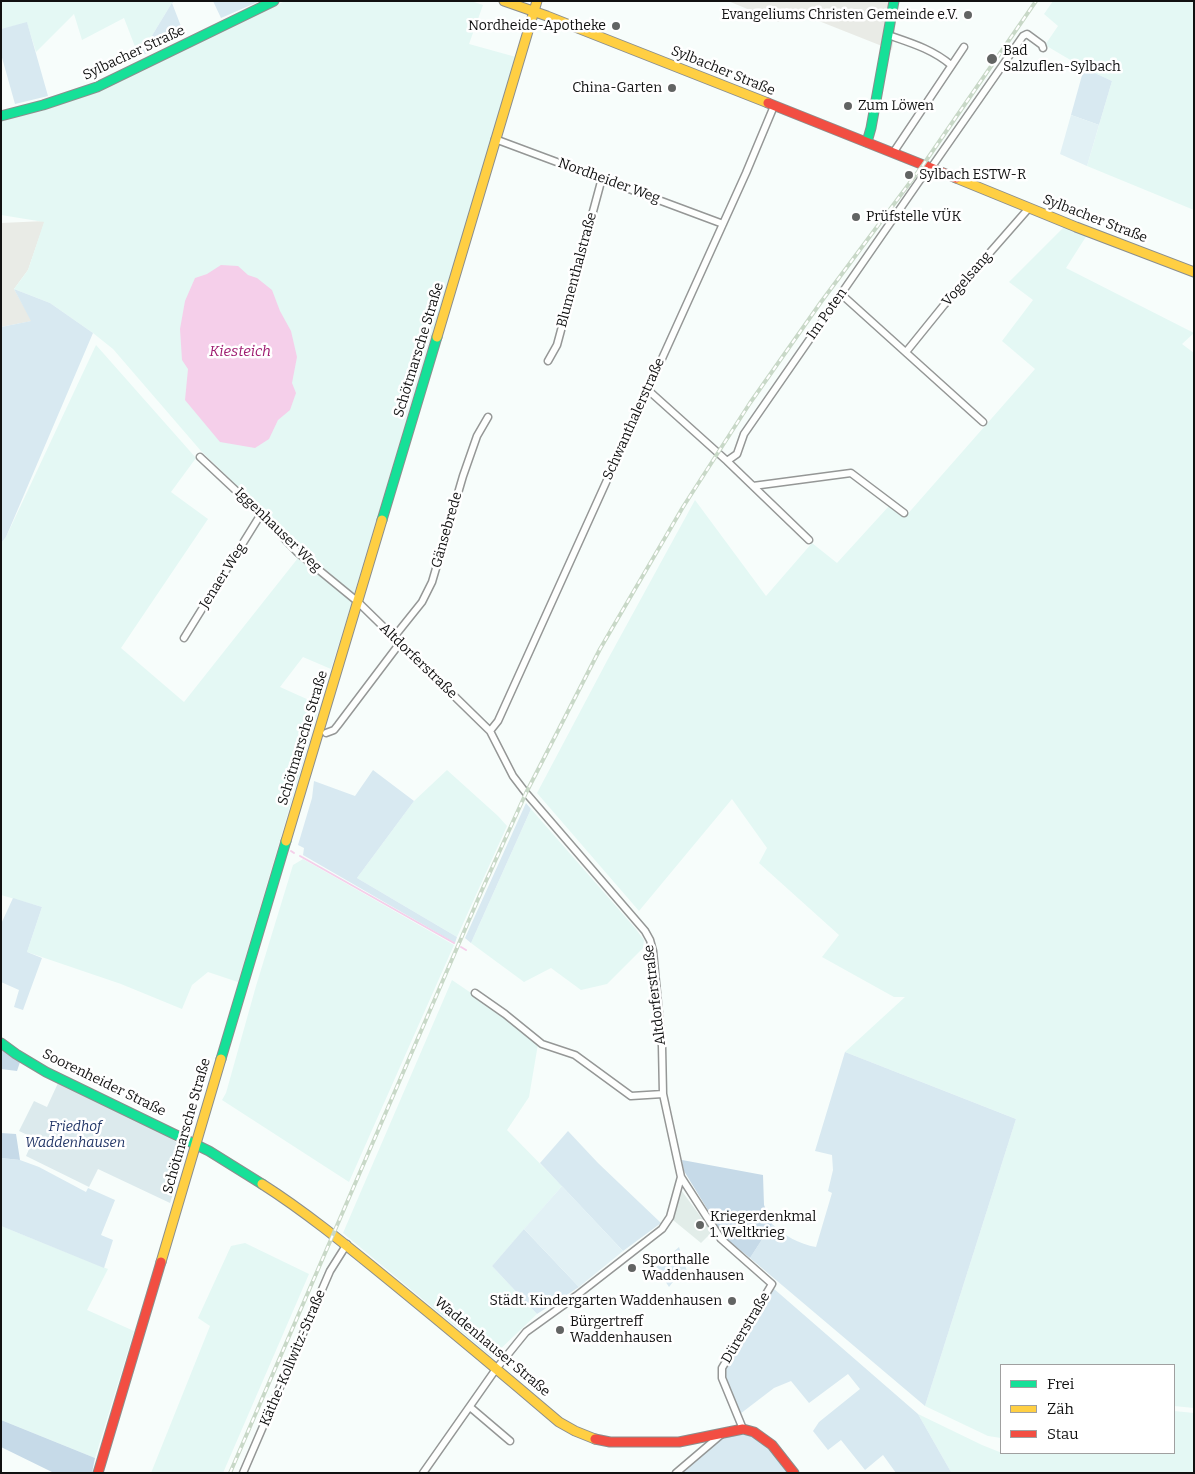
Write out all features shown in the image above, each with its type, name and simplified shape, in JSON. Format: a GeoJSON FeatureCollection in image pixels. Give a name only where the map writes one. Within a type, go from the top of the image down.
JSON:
{"type":"FeatureCollection","features":[{"type":"Feature","properties":{"kind":"main road","name":"Sylbacher Straße"},"geometry":{"type":"LineString","coordinates":[[1,116],[43,105],[97,87],[274,1]]}},
{"type":"Feature","properties":{"kind":"main road","name":"Sylbacher Straße"},"geometry":{"type":"LineString","coordinates":[[504,1],[536,6],[774,106],[1194,272]]}},
{"type":"Feature","properties":{"kind":"main road"},"geometry":{"type":"LineString","coordinates":[[867,142],[894,1]]}},
{"type":"Feature","properties":{"kind":"main road","name":"Schötmarsche Straße"},"geometry":{"type":"LineString","coordinates":[[98,1473],[536,6]]}},
{"type":"Feature","properties":{"kind":"main road","name":"Soorenheider Straße"},"geometry":{"type":"LineString","coordinates":[[1,1043],[46,1072],[196,1144]]}},
{"type":"Feature","properties":{"kind":"main road","name":"Waddenhauser Straße"},"geometry":{"type":"LineString","coordinates":[[196,1144],[281,1196],[347,1244],[558,1422],[575,1432],[590,1438],[610,1442],[679,1442],[743,1429]]}},
{"type":"Feature","properties":{"kind":"main road"},"geometry":{"type":"LineString","coordinates":[[743,1429],[754,1432],[772,1445],[794,1473]]}},
{"type":"Feature","properties":{"kind":"street"},"geometry":{"type":"LineString","coordinates":[[931,168],[1023,36],[1026,34],[1042,45],[1043,48]]}},
{"type":"Feature","properties":{"kind":"street"},"geometry":{"type":"LineString","coordinates":[[888,35],[926,48],[951,64]]}},
{"type":"Feature","properties":{"kind":"street"},"geometry":{"type":"LineString","coordinates":[[893,153],[964,47]]}},
{"type":"Feature","properties":{"kind":"street","name":"Schwanthalerstraße"},"geometry":{"type":"LineString","coordinates":[[490,731],[498,721],[723,224],[774,106]]}},
{"type":"Feature","properties":{"kind":"street","name":"Nordheider Weg"},"geometry":{"type":"LineString","coordinates":[[496,139],[723,224]]}},
{"type":"Feature","properties":{"kind":"street","name":"Im Poten"},"geometry":{"type":"LineString","coordinates":[[727,461],[737,454],[744,434],[920,180],[931,168]]}},
{"type":"Feature","properties":{"kind":"street","name":"Blumenthalstraße"},"geometry":{"type":"LineString","coordinates":[[548,361],[557,345],[602,178]]}},
{"type":"Feature","properties":{"kind":"street","name":"Vogelsang"},"geometry":{"type":"LineString","coordinates":[[906,352],[944,305],[1029,208]]}},
{"type":"Feature","properties":{"kind":"street"},"geometry":{"type":"LineString","coordinates":[[841,294],[983,422]]}},
{"type":"Feature","properties":{"kind":"street"},"geometry":{"type":"LineString","coordinates":[[648,390],[727,461],[809,540]]}},
{"type":"Feature","properties":{"kind":"street","name":"Gänsebrede"},"geometry":{"type":"LineString","coordinates":[[394,637],[422,602],[432,582],[463,476],[477,436],[488,417]]}},
{"type":"Feature","properties":{"kind":"street","name":"Iggenhauser Weg"},"geometry":{"type":"LineString","coordinates":[[200,456],[261,514],[297,552],[358,602]]}},
{"type":"Feature","properties":{"kind":"street"},"geometry":{"type":"LineString","coordinates":[[753,486],[851,473],[904,513]]}},
{"type":"Feature","properties":{"kind":"street","name":"Jenaer Weg"},"geometry":{"type":"LineString","coordinates":[[184,638],[261,514]]}},
{"type":"Feature","properties":{"kind":"street","name":"Altdorferstraße"},"geometry":{"type":"LineString","coordinates":[[358,602],[490,731],[514,776],[526,793],[645,931],[653,951],[662,1046],[663,1094],[681,1177],[670,1217],[662,1229],[526,1332],[496,1368],[423,1473]]}},
{"type":"Feature","properties":{"kind":"street"},"geometry":{"type":"LineString","coordinates":[[326,733],[334,730],[400,643]]}},
{"type":"Feature","properties":{"kind":"street"},"geometry":{"type":"LineString","coordinates":[[475,993],[506,1014],[542,1044],[575,1055],[631,1096],[663,1094]]}},
{"type":"Feature","properties":{"kind":"street","name":"Dürerstraße"},"geometry":{"type":"LineString","coordinates":[[681,1177],[721,1239],[772,1284],[722,1368],[722,1378],[743,1429]]}},
{"type":"Feature","properties":{"kind":"street","name":"Käthe-Kollwitz-Straße"},"geometry":{"type":"LineString","coordinates":[[243,1473],[330,1271],[347,1244]]}},
{"type":"Feature","properties":{"kind":"street"},"geometry":{"type":"LineString","coordinates":[[470,1407],[510,1442]]}},
{"type":"Feature","properties":{"kind":"street"},"geometry":{"type":"LineString","coordinates":[[676,1473],[724,1432]]}},
{"type":"Feature","properties":{"kind":"shaded area"},"geometry":{"type":"Polygon","coordinates":[[[1,1],[173,1],[139,57],[124,18],[82,40],[74,14],[36,52],[27,23],[1,29],[1,1]]]}},
{"type":"Feature","properties":{"kind":"shaded area"},"geometry":{"type":"Polygon","coordinates":[[[173,1],[175,1],[172,3],[184,34],[139,57],[173,1]]]}},
{"type":"Feature","properties":{"kind":"shaded area"},"geometry":{"type":"Polygon","coordinates":[[[213,1],[260,1],[221,18],[213,1]]]}},
{"type":"Feature","properties":{"kind":"shaded area"},"geometry":{"type":"Polygon","coordinates":[[[285,1],[471,1],[483,5],[469,44],[516,57],[354,594],[311,557],[201,451],[113,349],[50,303],[14,289],[28,270],[44,222],[1,215],[1,120],[53,107],[118,82],[285,1]]]}},
{"type":"Feature","properties":{"kind":"shaded area"},"geometry":{"type":"Polygon","coordinates":[[[728,1],[899,1],[892,50],[786,8],[779,22],[728,1]]]}},
{"type":"Feature","properties":{"kind":"shaded area"},"geometry":{"type":"Polygon","coordinates":[[[1053,1],[1194,1],[1194,210],[1087,166],[1112,81],[1084,68],[1045,45],[1058,26],[1044,14],[1053,1]]]}},
{"type":"Feature","properties":{"kind":"shaded area"},"geometry":{"type":"Polygon","coordinates":[[[27,22],[48,96],[15,104],[1,54],[1,29],[27,22]]]}},
{"type":"Feature","properties":{"kind":"shaded area"},"geometry":{"type":"Polygon","coordinates":[[[1084,68],[1112,81],[1099,125],[1071,115],[1084,68]]]}},
{"type":"Feature","properties":{"kind":"shaded area"},"geometry":{"type":"Polygon","coordinates":[[[1071,115],[1099,125],[1087,166],[1060,154],[1071,115]]]}},
{"type":"Feature","properties":{"kind":"shaded area"},"geometry":{"type":"Polygon","coordinates":[[[45,221],[28,270],[14,289],[32,321],[1,327],[1,223],[45,221]]]}},
{"type":"Feature","properties":{"kind":"shaded area"},"geometry":{"type":"Polygon","coordinates":[[[1064,227],[1087,235],[1066,268],[1194,333],[1182,344],[1194,353],[1194,1408],[1175,1406],[1175,1364],[1000,1364],[1000,1438],[988,1436],[925,1406],[1016,1119],[845,1052],[905,997],[894,997],[822,957],[839,935],[759,863],[767,848],[732,799],[639,911],[537,793],[695,500],[766,596],[812,543],[837,563],[889,506],[905,517],[1035,369],[1002,341],[1033,300],[1009,282],[1064,227]]]}},
{"type":"Feature","properties":{"kind":"shaded area"},"geometry":{"type":"Polygon","coordinates":[[[14,289],[50,303],[93,333],[6,537],[1,543],[1,327],[31,321],[14,289]]]}},
{"type":"Feature","properties":{"kind":"shaded area"},"geometry":{"type":"Polygon","coordinates":[[[96,345],[196,458],[171,492],[208,519],[121,648],[184,702],[298,558],[352,602],[331,669],[303,657],[280,687],[320,705],[238,982],[208,972],[192,985],[182,1009],[121,984],[27,952],[42,907],[1,895],[1,543],[6,537],[96,345]]]}},
{"type":"Feature","properties":{"kind":"shaded area"},"geometry":{"type":"Polygon","coordinates":[[[373,770],[414,801],[357,878],[457,937],[455,943],[303,855],[304,848],[298,845],[312,798],[314,781],[355,796],[373,770]]]}},
{"type":"Feature","properties":{"kind":"shaded area"},"geometry":{"type":"Polygon","coordinates":[[[447,770],[507,826],[457,937],[357,878],[414,801],[447,770]]]}},
{"type":"Feature","properties":{"kind":"shaded area"},"geometry":{"type":"Polygon","coordinates":[[[526,803],[531,809],[471,943],[465,938],[526,803]]]}},
{"type":"Feature","properties":{"kind":"shaded area"},"geometry":{"type":"Polygon","coordinates":[[[531,809],[644,940],[643,948],[607,984],[581,990],[551,968],[524,982],[471,943],[531,809]]]}},
{"type":"Feature","properties":{"kind":"shaded area"},"geometry":{"type":"Polygon","coordinates":[[[303,859],[454,945],[349,1182],[222,1100],[226,1093],[293,865],[303,859]]]}},
{"type":"Feature","properties":{"kind":"shaded area"},"geometry":{"type":"Polygon","coordinates":[[[13,898],[42,907],[27,952],[42,958],[23,1010],[14,1007],[19,990],[1,982],[1,924],[13,898]]]}},
{"type":"Feature","properties":{"kind":"shaded area"},"geometry":{"type":"Polygon","coordinates":[[[452,980],[505,1016],[538,1044],[529,1097],[507,1130],[562,1186],[492,1266],[537,1314],[492,1357],[343,1233],[452,980]]]}},
{"type":"Feature","properties":{"kind":"shaded area"},"geometry":{"type":"Polygon","coordinates":[[[1,1049],[20,1062],[17,1071],[1,1069],[1,1049]]]}},
{"type":"Feature","properties":{"kind":"shaded area"},"geometry":{"type":"Polygon","coordinates":[[[845,1052],[1016,1119],[925,1406],[750,1258],[772,1224],[792,1239],[816,1247],[832,1193],[828,1191],[833,1170],[832,1155],[815,1151],[845,1052]]]}},
{"type":"Feature","properties":{"kind":"shaded area"},"geometry":{"type":"Polygon","coordinates":[[[568,1131],[598,1163],[661,1223],[623,1251],[540,1163],[568,1131]]]}},
{"type":"Feature","properties":{"kind":"shaded area"},"geometry":{"type":"Polygon","coordinates":[[[1,1133],[16,1134],[20,1160],[1,1158],[1,1133]]]}},
{"type":"Feature","properties":{"kind":"shaded area"},"geometry":{"type":"Polygon","coordinates":[[[1,1158],[20,1160],[39,1167],[86,1192],[88,1188],[115,1200],[101,1235],[113,1240],[104,1268],[1,1226],[1,1158]]]}},
{"type":"Feature","properties":{"kind":"shaded area"},"geometry":{"type":"Polygon","coordinates":[[[682,1160],[763,1175],[764,1205],[772,1224],[750,1258],[725,1238],[684,1171],[682,1160]]]}},
{"type":"Feature","properties":{"kind":"shaded area"},"geometry":{"type":"Polygon","coordinates":[[[562,1186],[623,1251],[579,1287],[524,1229],[562,1186]]]}},
{"type":"Feature","properties":{"kind":"shaded area"},"geometry":{"type":"Polygon","coordinates":[[[681,1190],[712,1232],[701,1243],[673,1220],[681,1190]]]}},
{"type":"Feature","properties":{"kind":"shaded area"},"geometry":{"type":"Polygon","coordinates":[[[1,1226],[108,1269],[87,1310],[134,1331],[95,1458],[1,1420],[1,1226]]]}},
{"type":"Feature","properties":{"kind":"shaded area"},"geometry":{"type":"Polygon","coordinates":[[[524,1229],[579,1287],[537,1314],[492,1266],[524,1229]]]}},
{"type":"Feature","properties":{"kind":"shaded area"},"geometry":{"type":"Polygon","coordinates":[[[245,1243],[309,1274],[223,1473],[151,1473],[210,1326],[198,1318],[231,1246],[245,1243]]]}},
{"type":"Feature","properties":{"kind":"shaded area"},"geometry":{"type":"Polygon","coordinates":[[[679,1247],[688,1274],[684,1282],[676,1278],[669,1287],[656,1267],[679,1247]]]}},
{"type":"Feature","properties":{"kind":"shaded area"},"geometry":{"type":"Polygon","coordinates":[[[773,1288],[918,1414],[951,1472],[896,1473],[883,1455],[865,1470],[841,1440],[828,1450],[813,1431],[819,1422],[860,1389],[848,1374],[809,1403],[791,1381],[774,1388],[740,1414],[725,1377],[725,1368],[773,1288]]]}},
{"type":"Feature","properties":{"kind":"shaded area"},"geometry":{"type":"Polygon","coordinates":[[[1175,1411],[1194,1413],[1194,1473],[950,1473],[918,1414],[1000,1452],[1000,1454],[1175,1454],[1175,1411]]]}},
{"type":"Feature","properties":{"kind":"shaded area"},"geometry":{"type":"Polygon","coordinates":[[[1,1420],[95,1458],[92,1473],[54,1473],[1,1447],[1,1420]]]}},
{"type":"Feature","properties":{"kind":"shaded area"},"geometry":{"type":"Polygon","coordinates":[[[742,1432],[750,1434],[763,1442],[790,1473],[684,1473],[683,1471],[724,1437],[742,1432]]]}},
{"type":"Feature","properties":{"kind":"green space","name":"Friedhof Waddenhausen"},"geometry":{"type":"Polygon","coordinates":[[[58,1083],[168,1136],[181,1146],[185,1155],[170,1203],[98,1169],[89,1187],[26,1156],[34,1138],[19,1131],[34,1101],[47,1107],[58,1083]]]}},
{"type":"Feature","properties":{"kind":"water","name":"Kiesteich"},"geometry":{"type":"Polygon","coordinates":[[[221,265],[238,266],[248,275],[257,278],[272,290],[280,311],[291,331],[297,357],[292,383],[296,393],[290,410],[278,420],[269,439],[255,448],[220,442],[185,400],[188,369],[182,360],[180,329],[185,301],[195,278],[207,274],[221,265]]]}},
{"type":"Feature","properties":{"kind":"waterway"},"geometry":{"type":"LineString","coordinates":[[300,856],[454,943]]}},
{"type":"Feature","properties":{"kind":"waterway"},"geometry":{"type":"LineString","coordinates":[[461,947],[466,950]]}},
{"type":"Feature","properties":{"kind":"railway"},"geometry":{"type":"LineString","coordinates":[[230,1473],[482,890],[526,793],[600,649],[683,507],[750,403],[821,302],[923,165],[1036,1]]}},
{"type":"Feature","properties":{"kind":"traffic: fast"},"geometry":{"type":"LineString","coordinates":[[1,116],[43,105],[97,87],[274,1]]}},
{"type":"Feature","properties":{"kind":"traffic: fast"},"geometry":{"type":"LineString","coordinates":[[867,142],[894,1]]}},
{"type":"Feature","properties":{"kind":"traffic: fast"},"geometry":{"type":"LineString","coordinates":[[382,520],[437,337]]}},
{"type":"Feature","properties":{"kind":"traffic: fast"},"geometry":{"type":"LineString","coordinates":[[221,1059],[286,841]]}},
{"type":"Feature","properties":{"kind":"traffic: fast"},"geometry":{"type":"LineString","coordinates":[[1,1043],[46,1072],[209,1151],[262,1184]]}},
{"type":"Feature","properties":{"kind":"traffic: slow"},"geometry":{"type":"LineString","coordinates":[[504,1],[547,16],[768,103]]}},
{"type":"Feature","properties":{"kind":"traffic: slow"},"geometry":{"type":"LineString","coordinates":[[437,337],[537,1]]}},
{"type":"Feature","properties":{"kind":"traffic: slow"},"geometry":{"type":"LineString","coordinates":[[956,178],[1194,272]]}},
{"type":"Feature","properties":{"kind":"traffic: slow"},"geometry":{"type":"LineString","coordinates":[[286,841],[382,520]]}},
{"type":"Feature","properties":{"kind":"traffic: slow"},"geometry":{"type":"LineString","coordinates":[[161,1262],[221,1059]]}},
{"type":"Feature","properties":{"kind":"traffic: slow"},"geometry":{"type":"LineString","coordinates":[[262,1184],[346,1246],[559,1422],[595,1439]]}},
{"type":"Feature","properties":{"kind":"traffic: jam"},"geometry":{"type":"LineString","coordinates":[[768,103],[956,178]]}},
{"type":"Feature","properties":{"kind":"traffic: jam"},"geometry":{"type":"LineString","coordinates":[[98,1473],[161,1262]]}},
{"type":"Feature","properties":{"kind":"traffic: jam"},"geometry":{"type":"LineString","coordinates":[[595,1439],[610,1442],[679,1442],[743,1429],[754,1432],[772,1445],[794,1473]]}},
{"type":"Feature","properties":{"kind":"place","name":"Evangeliums Christen Gemeinde e.V."},"geometry":{"type":"Point","coordinates":[968,15]}},
{"type":"Feature","properties":{"kind":"place","name":"Nordheide-Apotheke"},"geometry":{"type":"Point","coordinates":[616,26]}},
{"type":"Feature","properties":{"kind":"place","name":"Bad Salzuflen-Sylbach"},"geometry":{"type":"Point","coordinates":[992,59]}},
{"type":"Feature","properties":{"kind":"place","name":"China-Garten"},"geometry":{"type":"Point","coordinates":[672,88]}},
{"type":"Feature","properties":{"kind":"place","name":"Zum Löwen"},"geometry":{"type":"Point","coordinates":[848,106]}},
{"type":"Feature","properties":{"kind":"place","name":"Sylbach ESTW-R"},"geometry":{"type":"Point","coordinates":[909,175]}},
{"type":"Feature","properties":{"kind":"place","name":"Prüfstelle VÜK"},"geometry":{"type":"Point","coordinates":[856,217]}},
{"type":"Feature","properties":{"kind":"place","name":"Kriegerdenkmal 1. Weltkrieg"},"geometry":{"type":"Point","coordinates":[700,1225]}},
{"type":"Feature","properties":{"kind":"place","name":"Sporthalle Waddenhausen"},"geometry":{"type":"Point","coordinates":[632,1268]}},
{"type":"Feature","properties":{"kind":"place","name":"Städt. Kindergarten Waddenhausen"},"geometry":{"type":"Point","coordinates":[732,1301]}},
{"type":"Feature","properties":{"kind":"place","name":"Bürgertreff Waddenhausen"},"geometry":{"type":"Point","coordinates":[560,1330]}}]}
